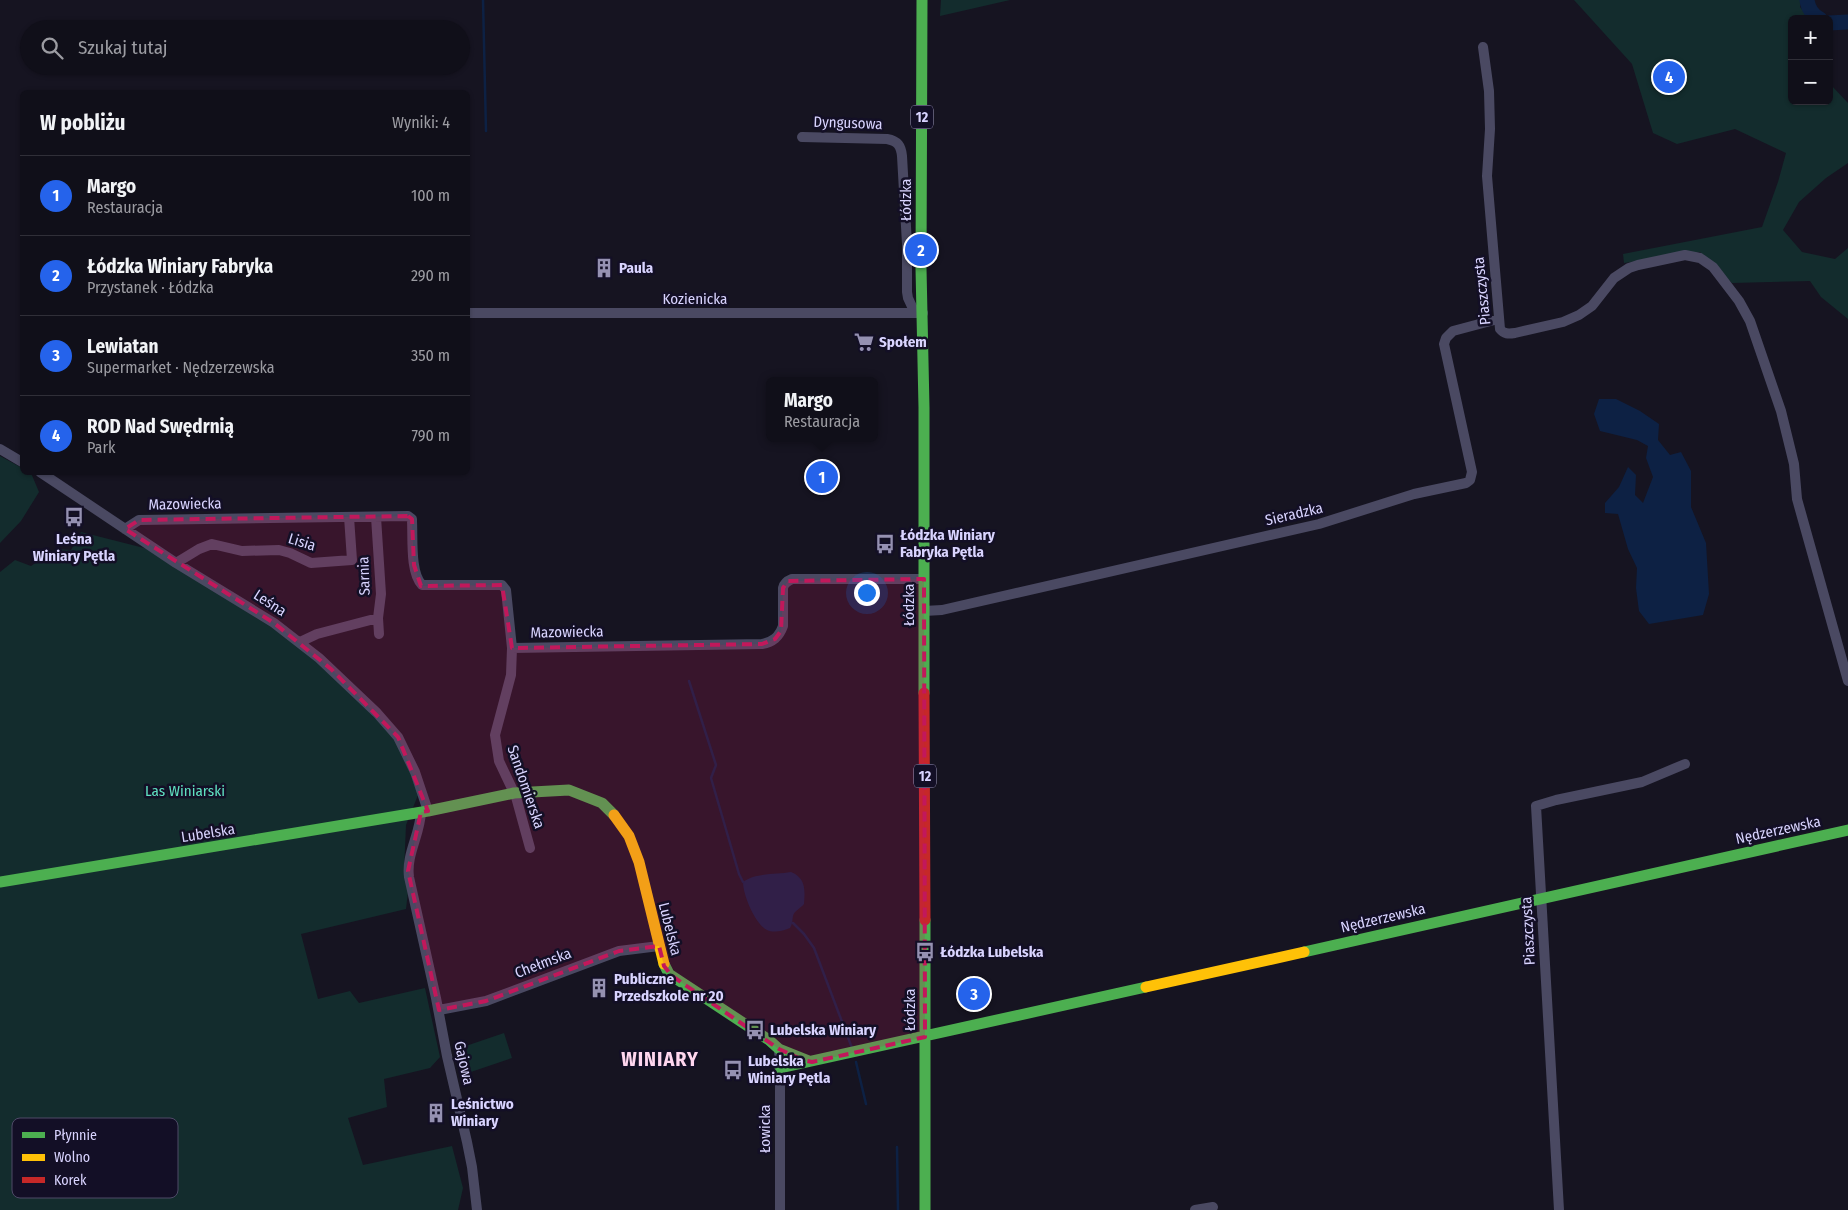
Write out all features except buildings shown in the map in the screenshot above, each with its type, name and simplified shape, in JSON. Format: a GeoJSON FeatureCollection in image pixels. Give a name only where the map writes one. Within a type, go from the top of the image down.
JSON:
{"type":"FeatureCollection","features":[{"type":"Feature","properties":{"kind":"street","name":"Łódzka"},"geometry":{"type":"LineString","coordinates":[[922,0],[921,268],[919,313],[924,579],[925,1210]]}},
{"type":"Feature","properties":{"kind":"street","name":"Piaszczysta"},"geometry":{"type":"LineString","coordinates":[[1483,47],[1489,83],[1490,129],[1487,176],[1500,329],[1508,334],[1563,322],[1586,311],[1614,278],[1629,268],[1676,256],[1700,258],[1713,267],[1745,311],[1754,331],[1784,422],[1794,470],[1797,499],[1848,681]]}},
{"type":"Feature","properties":{"kind":"street","name":"Dyngusowa"},"geometry":{"type":"LineString","coordinates":[[802,136],[887,139],[896,141],[899,145],[902,156],[907,292],[908,298],[919,313]]}},
{"type":"Feature","properties":{"kind":"street","name":"Kozienicka"},"geometry":{"type":"LineString","coordinates":[[470,314],[919,313]]}},
{"type":"Feature","properties":{"kind":"street","name":"Sieradzka"},"geometry":{"type":"LineString","coordinates":[[924,611],[942,610],[1319,524],[1414,494],[1466,483],[1470,480],[1472,472],[1444,344],[1446,338],[1453,331],[1498,319]]}},
{"type":"Feature","properties":{"kind":"street"},"geometry":{"type":"LineString","coordinates":[[0,449],[20,461]]}},
{"type":"Feature","properties":{"kind":"street","name":"Leśna"},"geometry":{"type":"LineString","coordinates":[[44,475],[176,563],[259,614],[300,642],[325,663],[395,732],[412,767],[424,812]]}},
{"type":"Feature","properties":{"kind":"street","name":"Mazowiecka"},"geometry":{"type":"LineString","coordinates":[[125,529],[139,520],[408,516],[412,519],[414,565],[422,584],[502,585],[506,590],[512,648],[767,644],[775,639],[783,626],[783,588],[785,583],[792,579],[924,579]]}},
{"type":"Feature","properties":{"kind":"street","name":"Lisia"},"geometry":{"type":"LineString","coordinates":[[176,563],[199,549],[212,544],[242,551],[279,550],[311,563],[352,560],[349,517]]}},
{"type":"Feature","properties":{"kind":"street","name":"Sarnia"},"geometry":{"type":"LineString","coordinates":[[376,517],[381,594],[378,618],[379,634]]}},
{"type":"Feature","properties":{"kind":"street"},"geometry":{"type":"LineString","coordinates":[[300,642],[317,634],[378,618]]}},
{"type":"Feature","properties":{"kind":"street","name":"Sandomierska"},"geometry":{"type":"LineString","coordinates":[[512,648],[510,684],[495,736],[499,761],[514,793],[530,848]]}},
{"type":"Feature","properties":{"kind":"street","name":"Piaszczysta"},"geometry":{"type":"LineString","coordinates":[[1559,1210],[1536,806],[1642,782],[1685,764]]}},
{"type":"Feature","properties":{"kind":"street","name":"Lubelska"},"geometry":{"type":"LineString","coordinates":[[0,882],[424,812],[514,793],[569,790],[598,801],[615,815],[629,836],[635,850],[664,966],[669,974],[770,1040],[779,1049],[812,1062]]}},
{"type":"Feature","properties":{"kind":"street"},"geometry":{"type":"LineString","coordinates":[[424,812],[409,858],[408,871],[439,1010]]}},
{"type":"Feature","properties":{"kind":"street","name":"Nędzerzewska"},"geometry":{"type":"LineString","coordinates":[[925,1037],[1848,830]]}},
{"type":"Feature","properties":{"kind":"street","name":"Chełmska"},"geometry":{"type":"LineString","coordinates":[[439,1010],[486,1001],[614,953],[659,946]]}},
{"type":"Feature","properties":{"kind":"street","name":"Gajowa"},"geometry":{"type":"LineString","coordinates":[[439,1010],[447,1056],[472,1166],[476,1210]]}},
{"type":"Feature","properties":{"kind":"street"},"geometry":{"type":"LineString","coordinates":[[780,1068],[925,1037]]}},
{"type":"Feature","properties":{"kind":"street","name":"Łowicka"},"geometry":{"type":"LineString","coordinates":[[779,1049],[780,1210]]}},
{"type":"Feature","properties":{"kind":"street"},"geometry":{"type":"LineString","coordinates":[[1195,1210],[1213,1207]]}},
{"type":"Feature","properties":{"kind":"highlighted area"},"geometry":{"type":"Polygon","coordinates":[[[408,516],[412,519],[414,565],[421,586],[502,585],[512,648],[762,644],[775,639],[781,631],[783,588],[788,581],[924,579],[925,1037],[812,1062],[803,1060],[779,1049],[672,976],[664,966],[659,946],[619,951],[486,1001],[439,1010],[408,871],[421,812],[428,811],[398,737],[331,669],[274,623],[125,529],[139,520],[408,516]]]}},
{"type":"Feature","properties":{"kind":"green space"},"geometry":{"type":"Polygon","coordinates":[[[941,0],[1010,0],[940,16],[941,0]]]}},
{"type":"Feature","properties":{"kind":"green space"},"geometry":{"type":"Polygon","coordinates":[[[1574,0],[1801,0],[1800,7],[1807,15],[1788,15],[1788,105],[1833,105],[1833,87],[1848,103],[1848,163],[1826,178],[1799,202],[1783,230],[1802,252],[1835,259],[1848,248],[1848,319],[1821,297],[1810,281],[1732,283],[1700,252],[1624,263],[1623,254],[1762,227],[1786,153],[1735,129],[1677,144],[1653,133],[1632,64],[1574,0]]]}},
{"type":"Feature","properties":{"kind":"green space"},"geometry":{"type":"Polygon","coordinates":[[[0,456],[20,467],[20,475],[32,475],[39,492],[21,521],[0,543],[0,456]]]}},
{"type":"Feature","properties":{"kind":"green space","name":"Las Winiarski"},"geometry":{"type":"Polygon","coordinates":[[[81,532],[148,549],[271,627],[307,653],[388,730],[395,739],[411,774],[418,795],[406,825],[404,871],[408,892],[406,909],[301,934],[318,999],[350,991],[359,1003],[425,988],[440,1057],[430,1068],[384,1079],[387,1107],[348,1118],[363,1165],[452,1146],[463,1188],[458,1210],[0,1210],[0,572],[15,560],[31,566],[56,549],[71,550],[81,532]]]}},
{"type":"Feature","properties":{"kind":"green space"},"geometry":{"type":"Polygon","coordinates":[[[504,1033],[512,1058],[462,1075],[454,1050],[504,1033]]]}},
{"type":"Feature","properties":{"kind":"water"},"geometry":{"type":"Polygon","coordinates":[[[1599,399],[1616,399],[1640,411],[1659,424],[1658,440],[1670,455],[1681,452],[1691,471],[1691,507],[1706,543],[1709,594],[1703,615],[1649,624],[1639,611],[1636,588],[1637,568],[1628,549],[1618,514],[1605,513],[1605,503],[1619,487],[1628,467],[1636,475],[1635,495],[1643,503],[1653,477],[1646,458],[1648,446],[1637,440],[1600,431],[1594,414],[1599,399]]]}},
{"type":"Feature","properties":{"kind":"water"},"geometry":{"type":"Polygon","coordinates":[[[791,872],[804,885],[804,904],[794,914],[790,928],[779,931],[767,930],[758,922],[750,909],[743,882],[760,875],[791,872]]]}},
{"type":"Feature","properties":{"kind":"waterway"},"geometry":{"type":"LineString","coordinates":[[483,0],[486,131]]}},
{"type":"Feature","properties":{"kind":"waterway"},"geometry":{"type":"LineString","coordinates":[[1807,0],[1808,6],[1814,15]]}},
{"type":"Feature","properties":{"kind":"waterway"},"geometry":{"type":"LineString","coordinates":[[1833,23],[1848,22]]}},
{"type":"Feature","properties":{"kind":"waterway"},"geometry":{"type":"LineString","coordinates":[[689,681],[716,765],[711,778],[743,882]]}},
{"type":"Feature","properties":{"kind":"waterway"},"geometry":{"type":"LineString","coordinates":[[793,923],[814,948],[852,1048]]}},
{"type":"Feature","properties":{"kind":"waterway"},"geometry":{"type":"LineString","coordinates":[[856,1062],[866,1104]]}},
{"type":"Feature","properties":{"kind":"waterway"},"geometry":{"type":"LineString","coordinates":[[897,1147],[898,1210]]}},
{"type":"Feature","properties":{"kind":"traffic: fast"},"geometry":{"type":"LineString","coordinates":[[922,0],[921,268],[924,408],[924,693]]}},
{"type":"Feature","properties":{"kind":"traffic: fast"},"geometry":{"type":"LineString","coordinates":[[0,882],[428,811],[514,793],[569,790],[602,803],[614,815]]}},
{"type":"Feature","properties":{"kind":"traffic: fast"},"geometry":{"type":"LineString","coordinates":[[1304,952],[1848,830]]}},
{"type":"Feature","properties":{"kind":"traffic: fast"},"geometry":{"type":"LineString","coordinates":[[925,920],[925,1210]]}},
{"type":"Feature","properties":{"kind":"traffic: fast"},"geometry":{"type":"LineString","coordinates":[[664,964],[669,974],[769,1040],[779,1049],[809,1061]]}},
{"type":"Feature","properties":{"kind":"traffic: fast"},"geometry":{"type":"LineString","coordinates":[[780,1068],[1146,987]]}},
{"type":"Feature","properties":{"kind":"traffic: slow"},"geometry":{"type":"LineString","coordinates":[[614,815],[629,836],[639,862],[664,964]]}},
{"type":"Feature","properties":{"kind":"traffic: slow"},"geometry":{"type":"LineString","coordinates":[[1146,987],[1304,952]]}},
{"type":"Feature","properties":{"kind":"traffic: jam"},"geometry":{"type":"LineString","coordinates":[[924,693],[925,920]]}},
{"type":"Feature","properties":{"kind":"place","name":"ROD Nad Swędrnią"},"geometry":{"type":"Point","coordinates":[1669,77]}},
{"type":"Feature","properties":{"kind":"place","name":"Łódzka Winiary Fabryka"},"geometry":{"type":"Point","coordinates":[921,250]}},
{"type":"Feature","properties":{"kind":"place","name":"Paula"},"geometry":{"type":"Point","coordinates":[604,268]}},
{"type":"Feature","properties":{"kind":"place","name":"Społem"},"geometry":{"type":"Point","coordinates":[864,342]}},
{"type":"Feature","properties":{"kind":"place","name":"Margo"},"geometry":{"type":"Point","coordinates":[822,477]}},
{"type":"Feature","properties":{"kind":"place","name":"Leśna Winiary Pętla"},"geometry":{"type":"Point","coordinates":[74,517]}},
{"type":"Feature","properties":{"kind":"place","name":"Łódzka Winiary Fabryka Pętla"},"geometry":{"type":"Point","coordinates":[885,544]}},
{"type":"Feature","properties":{"kind":"place","name":"Łódzka Lubelska"},"geometry":{"type":"Point","coordinates":[925,952]}},
{"type":"Feature","properties":{"kind":"place","name":"Publiczne Przedszkole nr 20"},"geometry":{"type":"Point","coordinates":[599,988]}},
{"type":"Feature","properties":{"kind":"place","name":"Lewiatan"},"geometry":{"type":"Point","coordinates":[974,994]}},
{"type":"Feature","properties":{"kind":"place","name":"Lubelska Winiary"},"geometry":{"type":"Point","coordinates":[755,1030]}},
{"type":"Feature","properties":{"kind":"place","name":"Lubelska Winiary Pętla"},"geometry":{"type":"Point","coordinates":[733,1070]}},
{"type":"Feature","properties":{"kind":"place","name":"Leśnictwo Winiary"},"geometry":{"type":"Point","coordinates":[436,1113]}},
{"type":"Feature","properties":{"kind":"district","name":"WINIARY"},"geometry":{"type":"Point","coordinates":[660,1059]}}]}
